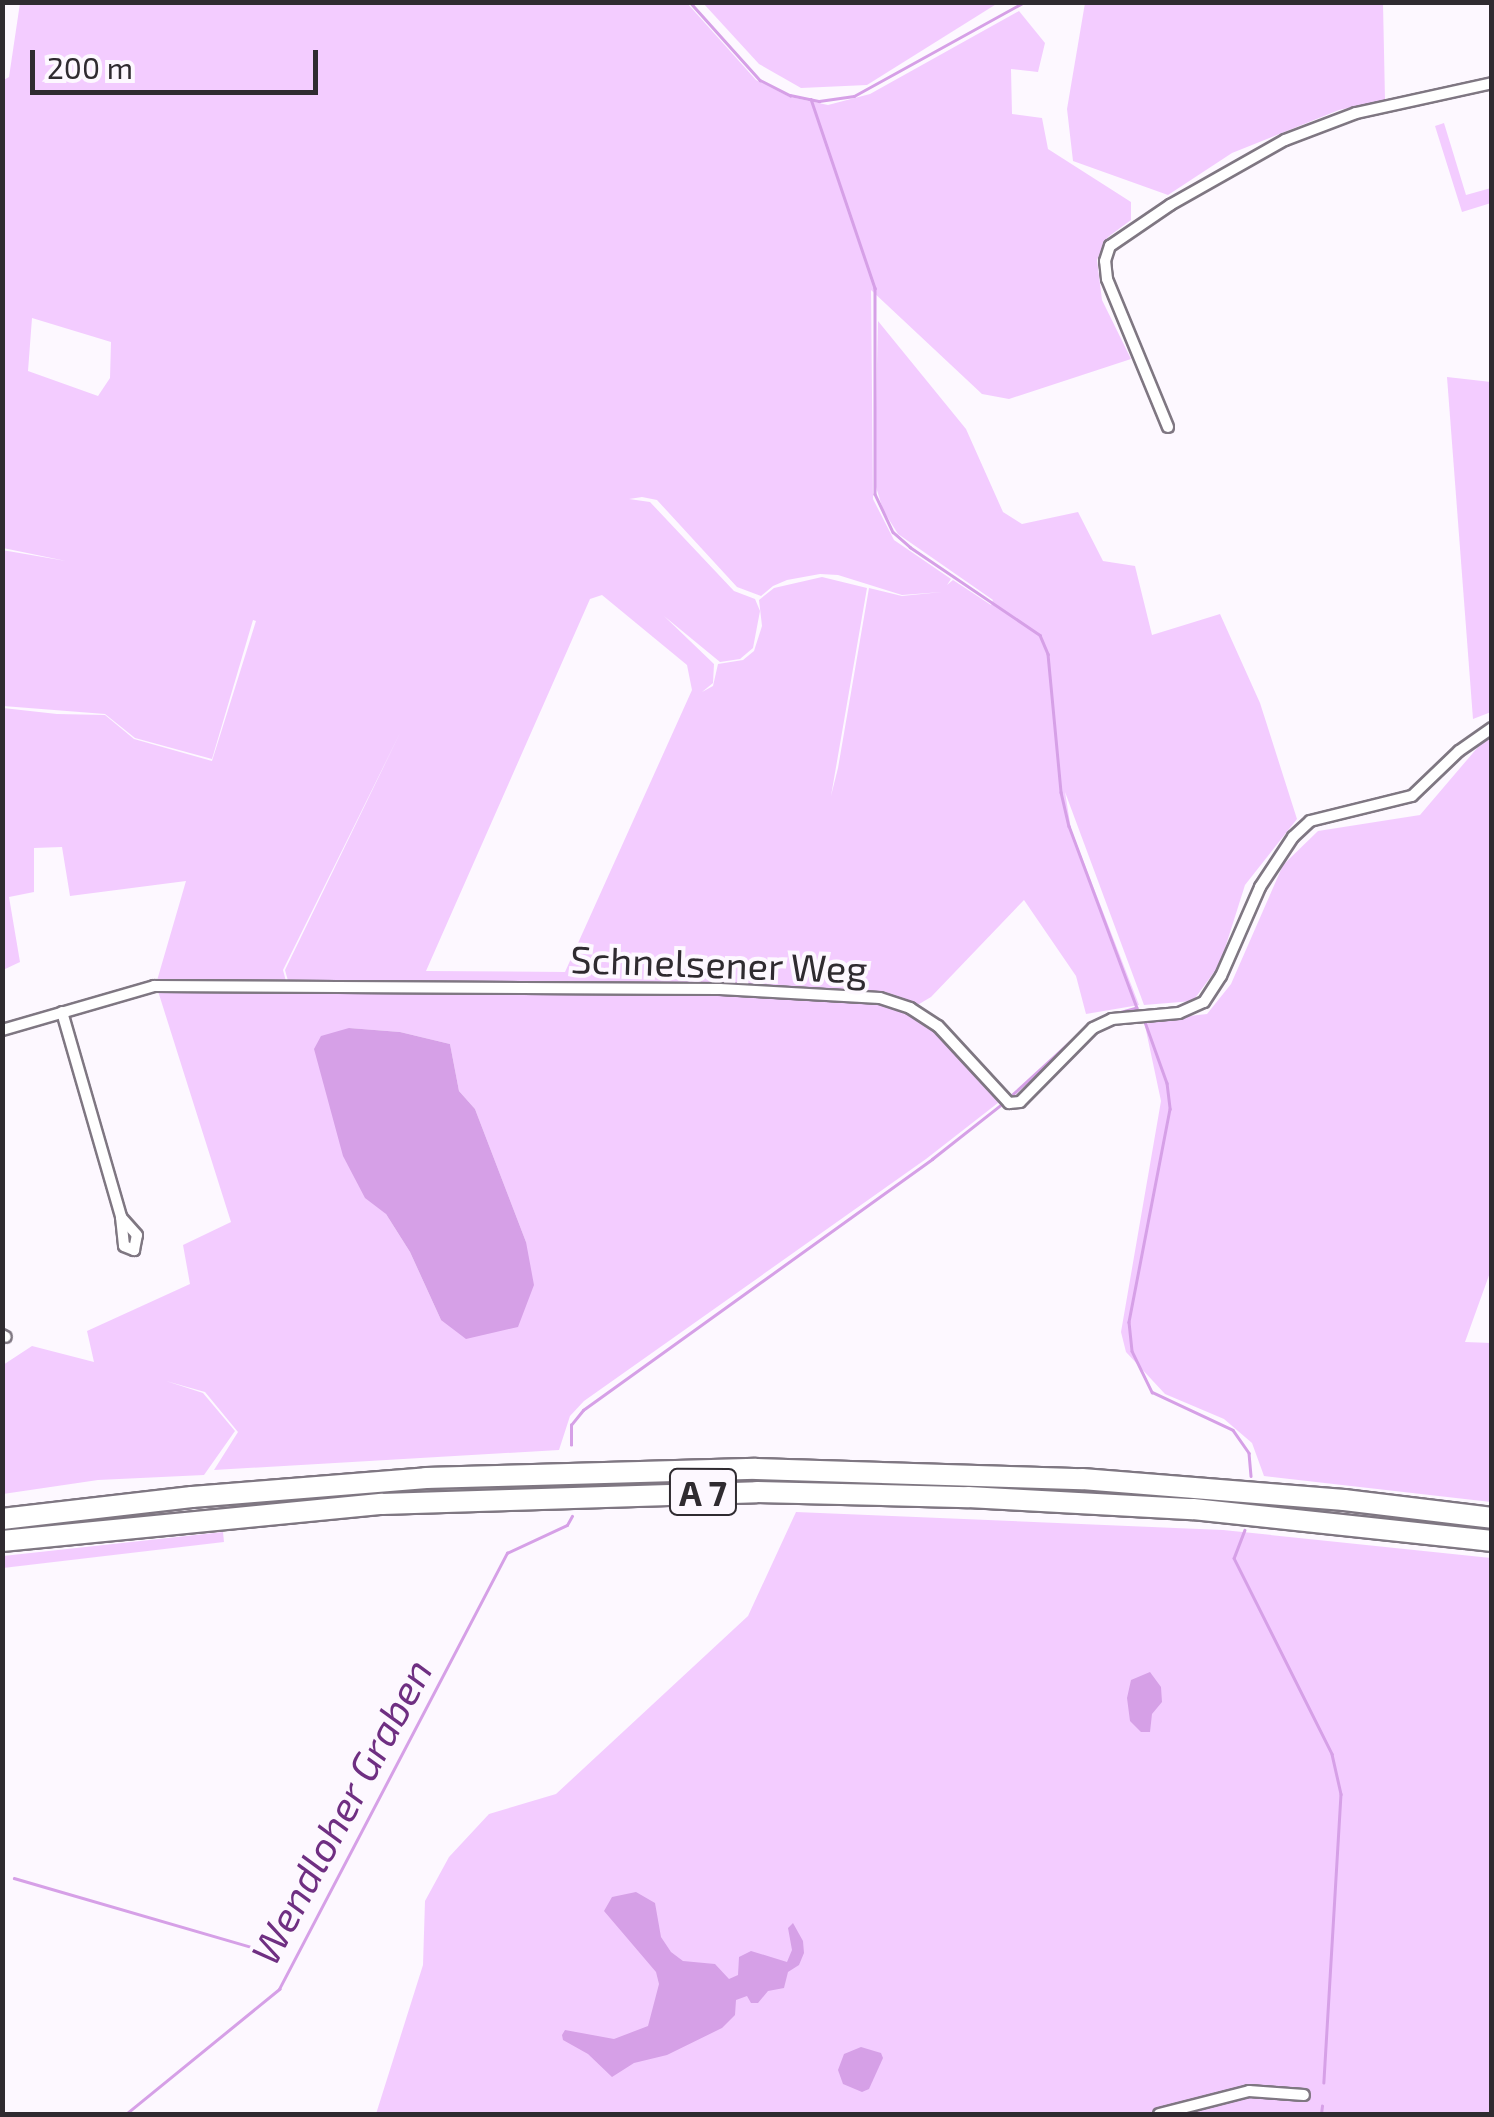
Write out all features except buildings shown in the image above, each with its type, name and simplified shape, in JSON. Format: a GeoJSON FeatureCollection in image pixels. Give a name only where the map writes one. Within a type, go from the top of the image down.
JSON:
{"type":"FeatureCollection","features":[{"type":"Feature","properties":{"kind":"highway","name":"A 7"},"geometry":{"type":"LineString","coordinates":[[2,1518],[192,1496],[407,1480],[756,1469],[1082,1479],[1344,1500],[1492,1518]]}},
{"type":"Feature","properties":{"kind":"highway","name":"A 7"},"geometry":{"type":"LineString","coordinates":[[2,1541],[162,1522],[382,1504],[706,1492],[968,1496],[1142,1506],[1492,1541]]}},
{"type":"Feature","properties":{"kind":"street"},"geometry":{"type":"LineString","coordinates":[[1168,427],[1107,279],[1105,261],[1110,246],[1187,194],[1286,140],[1356,113],[1492,83]]}},
{"type":"Feature","properties":{"kind":"street","name":"Schnelsener Weg"},"geometry":{"type":"LineString","coordinates":[[62,1012],[154,986],[720,989],[880,998],[910,1008],[938,1026],[1009,1102],[1020,1102],[1093,1028],[1112,1019],[1179,1013],[1204,1002],[1221,976],[1260,887],[1293,837],[1310,821],[1412,796],[1459,751],[1492,728]]}},
{"type":"Feature","properties":{"kind":"street"},"geometry":{"type":"LineString","coordinates":[[2,1030],[62,1012],[121,1216]]}},
{"type":"Feature","properties":{"kind":"street"},"geometry":{"type":"LineString","coordinates":[[1159,2114],[1249,2090],[1304,2095]]}},
{"type":"Feature","properties":{"kind":"shaded area"},"geometry":{"type":"Polygon","coordinates":[[[20,3],[687,3],[756,80],[790,97],[828,105],[870,94],[1019,11],[1045,43],[1038,72],[1011,69],[1012,114],[1042,118],[1048,149],[1131,202],[1131,220],[1108,237],[1097,260],[1102,300],[1131,359],[1009,399],[982,394],[871,290],[873,499],[894,540],[951,579],[947,585],[953,580],[991,605],[993,600],[898,534],[883,510],[876,487],[875,453],[878,321],[966,429],[1003,512],[1022,524],[1078,512],[1103,561],[1135,566],[1152,635],[1220,614],[1260,703],[1297,819],[1245,885],[1220,964],[1193,1001],[1144,1005],[1065,792],[1071,829],[1139,1005],[1086,1014],[1076,976],[1024,900],[931,997],[909,1010],[936,1029],[1003,1099],[926,1159],[584,1401],[570,1416],[559,1450],[214,1470],[238,1432],[205,1392],[166,1381],[203,1393],[235,1431],[204,1475],[98,1480],[3,1494],[3,1365],[32,1346],[94,1362],[87,1331],[190,1284],[183,1245],[231,1222],[157,988],[290,988],[285,970],[401,731],[283,970],[287,985],[156,984],[186,881],[70,896],[62,847],[34,848],[34,892],[9,897],[20,962],[3,970],[3,708],[105,715],[134,739],[212,761],[256,621],[253,620],[212,759],[135,738],[105,714],[3,706],[2,550],[66,561],[3,548],[2,81],[9,77],[20,3]],[[32,318],[28,371],[98,396],[110,378],[111,342],[32,318]],[[629,499],[650,502],[734,591],[755,599],[760,611],[753,648],[740,659],[720,662],[664,616],[714,664],[713,683],[702,692],[713,686],[718,664],[743,660],[754,651],[762,626],[759,600],[774,588],[822,577],[867,588],[831,796],[869,588],[902,596],[942,592],[902,595],[838,575],[820,574],[787,580],[773,586],[761,596],[737,587],[657,500],[629,499]],[[602,595],[590,599],[426,971],[565,972],[692,690],[687,665],[602,595]],[[349,1028],[386,1214],[410,1252],[441,1320],[526,1242],[475,1109],[459,1091],[450,1044],[400,1032],[349,1028]]]}},
{"type":"Feature","properties":{"kind":"shaded area"},"geometry":{"type":"Polygon","coordinates":[[[703,3],[998,3],[867,85],[801,88],[759,64],[703,3]]]}},
{"type":"Feature","properties":{"kind":"shaded area"},"geometry":{"type":"Polygon","coordinates":[[[1085,3],[1383,3],[1385,100],[1339,110],[1232,153],[1168,195],[1073,161],[1067,109],[1085,3]]]}},
{"type":"Feature","properties":{"kind":"shaded area"},"geometry":{"type":"Polygon","coordinates":[[[1444,123],[1466,195],[1491,188],[1491,203],[1462,212],[1435,126],[1444,123]]]}},
{"type":"Feature","properties":{"kind":"shaded area"},"geometry":{"type":"Polygon","coordinates":[[[1447,377],[1491,382],[1491,712],[1473,719],[1447,377]]]}},
{"type":"Feature","properties":{"kind":"shaded area"},"geometry":{"type":"Polygon","coordinates":[[[1491,737],[1492,1267],[1465,1342],[1491,1343],[1491,1502],[1264,1476],[1252,1443],[1224,1419],[1165,1394],[1126,1352],[1121,1332],[1161,1101],[1144,1021],[1207,1014],[1231,984],[1283,865],[1318,831],[1420,815],[1491,737]]]}},
{"type":"Feature","properties":{"kind":"shaded area"},"geometry":{"type":"Polygon","coordinates":[[[349,1028],[400,1032],[450,1044],[459,1091],[475,1109],[526,1242],[534,1285],[518,1327],[466,1339],[441,1320],[410,1252],[386,1214],[365,1198],[343,1156],[314,1049],[321,1036],[349,1028]]]}},
{"type":"Feature","properties":{"kind":"shaded area"},"geometry":{"type":"Polygon","coordinates":[[[796,1512],[1223,1530],[1491,1558],[1491,2114],[376,2114],[423,1965],[425,1901],[449,1857],[489,1814],[556,1794],[748,1616],[796,1512]]]}},
{"type":"Feature","properties":{"kind":"shaded area"},"geometry":{"type":"Polygon","coordinates":[[[223,1532],[224,1542],[3,1568],[3,1556],[223,1532]]]}},
{"type":"Feature","properties":{"kind":"shaded area"},"geometry":{"type":"Polygon","coordinates":[[[1150,1672],[1161,1687],[1162,1702],[1152,1714],[1150,1732],[1141,1732],[1130,1721],[1127,1698],[1131,1680],[1150,1672]]]}},
{"type":"Feature","properties":{"kind":"shaded area"},"geometry":{"type":"Polygon","coordinates":[[[636,1892],[655,1903],[661,1937],[671,1952],[683,1961],[715,1964],[729,1979],[738,1975],[739,1957],[751,1951],[787,1962],[792,1950],[788,1928],[793,1923],[803,1941],[804,1953],[799,1965],[788,1972],[784,1988],[768,1991],[758,2003],[751,2003],[747,1996],[736,2000],[735,2015],[722,2028],[667,2055],[634,2063],[612,2077],[588,2054],[563,2040],[562,2035],[565,2030],[614,2039],[648,2026],[659,1984],[656,1972],[604,1911],[612,1897],[636,1892]]]}},
{"type":"Feature","properties":{"kind":"shaded area"},"geometry":{"type":"Polygon","coordinates":[[[861,2047],[881,2053],[883,2058],[869,2089],[862,2092],[843,2084],[838,2070],[844,2054],[861,2047]]]}},
{"type":"Feature","properties":{"kind":"waterway"},"geometry":{"type":"LineString","coordinates":[[690,2],[760,80],[790,95],[819,101],[854,96],[1024,2]]}},
{"type":"Feature","properties":{"kind":"waterway"},"geometry":{"type":"LineString","coordinates":[[811,99],[875,288],[875,494],[893,532],[910,547],[1040,635],[1048,654],[1061,792],[1069,826],[1137,1008],[1115,1014]]}},
{"type":"Feature","properties":{"kind":"waterway"},"geometry":{"type":"LineString","coordinates":[[1145,1022],[1167,1083],[1170,1109],[1129,1322],[1132,1351],[1152,1392],[1233,1430],[1249,1453],[1251,1476]]}},
{"type":"Feature","properties":{"kind":"waterway","name":"Wendloher Graben"},"geometry":{"type":"LineString","coordinates":[[1013,1094],[1085,1028]]}},
{"type":"Feature","properties":{"kind":"waterway","name":"Wendloher Graben"},"geometry":{"type":"LineString","coordinates":[[571,1445],[571,1425],[583,1410],[932,1159],[1002,1104]]}},
{"type":"Feature","properties":{"kind":"waterway","name":"Wendloher Graben"},"geometry":{"type":"LineString","coordinates":[[126,2114],[279,1989],[507,1553],[567,1525],[572,1516]]}},
{"type":"Feature","properties":{"kind":"waterway"},"geometry":{"type":"LineString","coordinates":[[1245,1530],[1234,1558],[1332,1754],[1341,1794],[1324,2082]]}},
{"type":"Feature","properties":{"kind":"waterway"},"geometry":{"type":"LineString","coordinates":[[14,1878],[268,1952]]}},
{"type":"Feature","properties":{"kind":"waterway"},"geometry":{"type":"LineString","coordinates":[[1321,2114],[1322,2106]]}}]}
